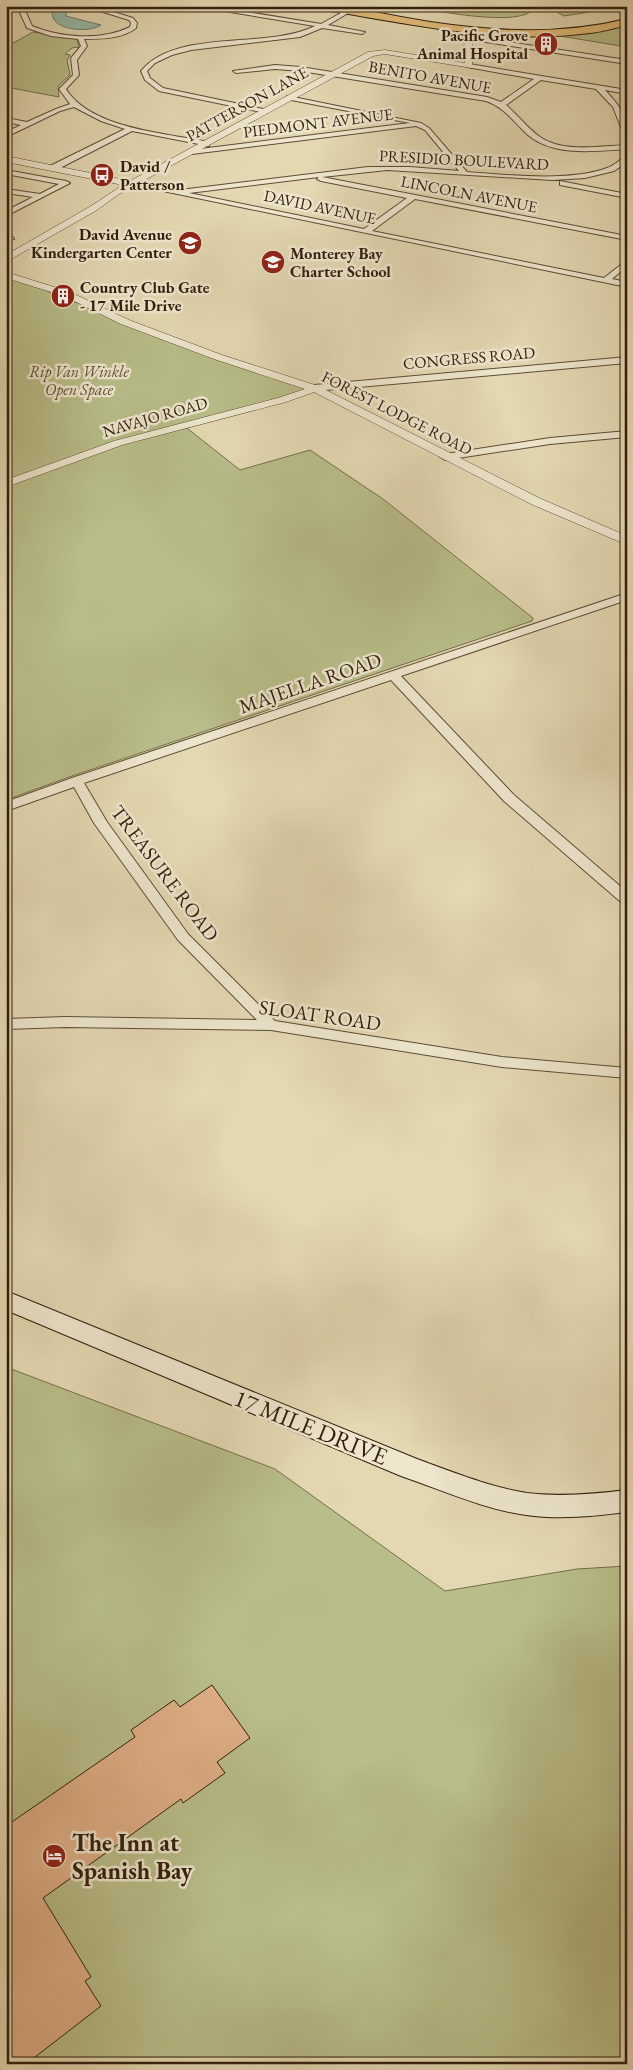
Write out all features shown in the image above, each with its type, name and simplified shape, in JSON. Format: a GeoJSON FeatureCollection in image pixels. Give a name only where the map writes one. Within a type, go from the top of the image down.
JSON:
{"type":"FeatureCollection","features":[{"type":"Feature","properties":{"kind":"main road"},"geometry":{"type":"LineString","coordinates":[[318,6],[417,21],[468,34],[545,34],[583,30],[627,22]]}},
{"type":"Feature","properties":{"kind":"main road","name":"17 MILE DRIVE"},"geometry":{"type":"LineString","coordinates":[[6,1300],[410,1468],[477,1491],[527,1504],[577,1507],[627,1501]]}},
{"type":"Feature","properties":{"kind":"street"},"geometry":{"type":"LineString","coordinates":[[20,6],[27,24],[33,30],[51,35],[80,37],[120,34],[132,30],[134,26],[133,21],[129,18],[87,6]]}},
{"type":"Feature","properties":{"kind":"street"},"geometry":{"type":"LineString","coordinates":[[197,6],[362,32]]}},
{"type":"Feature","properties":{"kind":"street"},"geometry":{"type":"LineString","coordinates":[[266,111],[161,90],[147,79],[144,71],[153,61],[176,52],[287,37],[308,32],[348,11]]}},
{"type":"Feature","properties":{"kind":"street"},"geometry":{"type":"LineString","coordinates":[[627,62],[468,34],[469,66],[627,92]]}},
{"type":"Feature","properties":{"kind":"street"},"geometry":{"type":"LineString","coordinates":[[80,37],[84,46],[73,56],[72,61],[76,75],[62,89],[64,95],[75,105],[94,115],[130,129],[206,144]]}},
{"type":"Feature","properties":{"kind":"street","name":"PATTERSON LANE"},"geometry":{"type":"LineString","coordinates":[[6,258],[94,208],[116,192],[288,98],[377,52],[469,66]]}},
{"type":"Feature","properties":{"kind":"street","name":"BENITO AVENUE"},"geometry":{"type":"LineString","coordinates":[[236,71],[287,68],[470,96],[502,105],[539,140],[550,144],[584,148],[627,148]]}},
{"type":"Feature","properties":{"kind":"street"},"geometry":{"type":"LineString","coordinates":[[502,105],[540,78]]}},
{"type":"Feature","properties":{"kind":"street"},"geometry":{"type":"LineString","coordinates":[[598,87],[616,106],[627,132]]}},
{"type":"Feature","properties":{"kind":"street"},"geometry":{"type":"LineString","coordinates":[[288,98],[400,118],[418,124],[427,129],[464,172]]}},
{"type":"Feature","properties":{"kind":"street"},"geometry":{"type":"LineString","coordinates":[[6,135],[75,105]]}},
{"type":"Feature","properties":{"kind":"street"},"geometry":{"type":"LineString","coordinates":[[6,120],[28,124]]}},
{"type":"Feature","properties":{"kind":"street","name":"PIEDMONT AVENUE"},"geometry":{"type":"LineString","coordinates":[[192,152],[418,124]]}},
{"type":"Feature","properties":{"kind":"street"},"geometry":{"type":"LineString","coordinates":[[52,168],[130,129]]}},
{"type":"Feature","properties":{"kind":"street","name":"PRESIDIO BOULEVARD"},"geometry":{"type":"LineString","coordinates":[[176,193],[386,168],[542,179],[598,175],[613,170],[623,164],[627,158]]}},
{"type":"Feature","properties":{"kind":"street","name":"DAVID AVENUE"},"geometry":{"type":"LineString","coordinates":[[6,159],[627,285]]}},
{"type":"Feature","properties":{"kind":"street"},"geometry":{"type":"LineString","coordinates":[[67,171],[112,188],[116,192]]}},
{"type":"Feature","properties":{"kind":"street"},"geometry":{"type":"LineString","coordinates":[[6,172],[66,183],[6,214]]}},
{"type":"Feature","properties":{"kind":"street","name":"LINCOLN AVENUE"},"geometry":{"type":"LineString","coordinates":[[307,176],[627,238]]}},
{"type":"Feature","properties":{"kind":"street"},"geometry":{"type":"LineString","coordinates":[[542,179],[627,196]]}},
{"type":"Feature","properties":{"kind":"street"},"geometry":{"type":"LineString","coordinates":[[6,266],[21,266],[112,207],[133,189],[133,184]]}},
{"type":"Feature","properties":{"kind":"street"},"geometry":{"type":"LineString","coordinates":[[6,190],[41,196]]}},
{"type":"Feature","properties":{"kind":"street"},"geometry":{"type":"LineString","coordinates":[[365,232],[413,197]]}},
{"type":"Feature","properties":{"kind":"street"},"geometry":{"type":"LineString","coordinates":[[605,281],[627,262]]}},
{"type":"Feature","properties":{"kind":"street","name":"FOREST LODGE ROAD"},"geometry":{"type":"LineString","coordinates":[[6,276],[21,266],[39,286],[59,298],[91,306],[125,322],[218,358],[314,388],[445,457],[535,501],[627,541]]}},
{"type":"Feature","properties":{"kind":"street","name":"CONGRESS ROAD"},"geometry":{"type":"LineString","coordinates":[[314,388],[627,360]]}},
{"type":"Feature","properties":{"kind":"street","name":"NAVAJO ROAD"},"geometry":{"type":"LineString","coordinates":[[6,484],[118,443],[282,400],[305,393],[314,388]]}},
{"type":"Feature","properties":{"kind":"street"},"geometry":{"type":"LineString","coordinates":[[445,457],[541,442],[627,434]]}},
{"type":"Feature","properties":{"kind":"street","name":"MAJELLA ROAD"},"geometry":{"type":"LineString","coordinates":[[6,807],[78,780],[627,596]]}},
{"type":"Feature","properties":{"kind":"street"},"geometry":{"type":"LineString","coordinates":[[393,675],[509,798],[627,900]]}},
{"type":"Feature","properties":{"kind":"street","name":"TREASURE ROAD"},"geometry":{"type":"LineString","coordinates":[[78,780],[101,823],[183,937],[271,1025]]}},
{"type":"Feature","properties":{"kind":"street","name":"SLOAT ROAD"},"geometry":{"type":"LineString","coordinates":[[6,1024],[65,1022],[271,1025],[502,1062],[627,1072]]}},
{"type":"Feature","properties":{"kind":"green space"},"geometry":{"type":"Polygon","coordinates":[[[407,6],[535,7],[527,14],[495,18],[454,14],[407,6]]]}},
{"type":"Feature","properties":{"kind":"green space"},"geometry":{"type":"Polygon","coordinates":[[[546,6],[586,6],[596,11],[564,16],[546,6]]]}},
{"type":"Feature","properties":{"kind":"green space"},"geometry":{"type":"Polygon","coordinates":[[[627,26],[627,47],[560,36],[627,26]]]}},
{"type":"Feature","properties":{"kind":"green space"},"geometry":{"type":"Polygon","coordinates":[[[33,32],[77,39],[79,47],[72,48],[65,54],[70,55],[67,60],[70,75],[58,86],[59,97],[6,87],[6,47],[33,32]]]}},
{"type":"Feature","properties":{"kind":"green space","name":"Rip Van Winkle Open Space"},"geometry":{"type":"Polygon","coordinates":[[[6,278],[17,278],[39,286],[59,298],[91,306],[125,322],[314,388],[305,393],[183,425],[240,470],[310,450],[383,499],[533,618],[532,621],[6,800],[6,278]]]}},
{"type":"Feature","properties":{"kind":"green space"},"geometry":{"type":"Polygon","coordinates":[[[6,1367],[275,1469],[445,1591],[577,1569],[627,1566],[627,2064],[6,2064],[6,1367]]]}},
{"type":"Feature","properties":{"kind":"shaded area"},"geometry":{"type":"Polygon","coordinates":[[[50,6],[57,6],[59,10],[66,11],[66,16],[101,25],[91,29],[71,29],[65,27],[55,21],[50,6]]]}},
{"type":"Feature","properties":{"kind":"building","name":"The Inn at Spanish Bay"},"geometry":{"type":"Polygon","coordinates":[[[212,1685],[250,1738],[217,1762],[225,1773],[183,1803],[181,1799],[43,1898],[91,1977],[85,1981],[101,2006],[26,2064],[6,2064],[6,1826],[135,1737],[131,1730],[174,1700],[180,1707],[212,1685]]]}},
{"type":"Feature","properties":{"kind":"place","name":"Pacific Grove Animal Hospital"},"geometry":{"type":"Point","coordinates":[546,44]}},
{"type":"Feature","properties":{"kind":"place","name":"David / Patterson"},"geometry":{"type":"Point","coordinates":[102,175]}},
{"type":"Feature","properties":{"kind":"place","name":"David Avenue Kindergarten Center"},"geometry":{"type":"Point","coordinates":[190,243]}},
{"type":"Feature","properties":{"kind":"place","name":"Monterey Bay Charter School"},"geometry":{"type":"Point","coordinates":[273,262]}},
{"type":"Feature","properties":{"kind":"place","name":"Country Club Gate - 17 Mile Drive"},"geometry":{"type":"Point","coordinates":[63,296]}},
{"type":"Feature","properties":{"kind":"place","name":"The Inn at Spanish Bay"},"geometry":{"type":"Point","coordinates":[54,1856]}}]}
